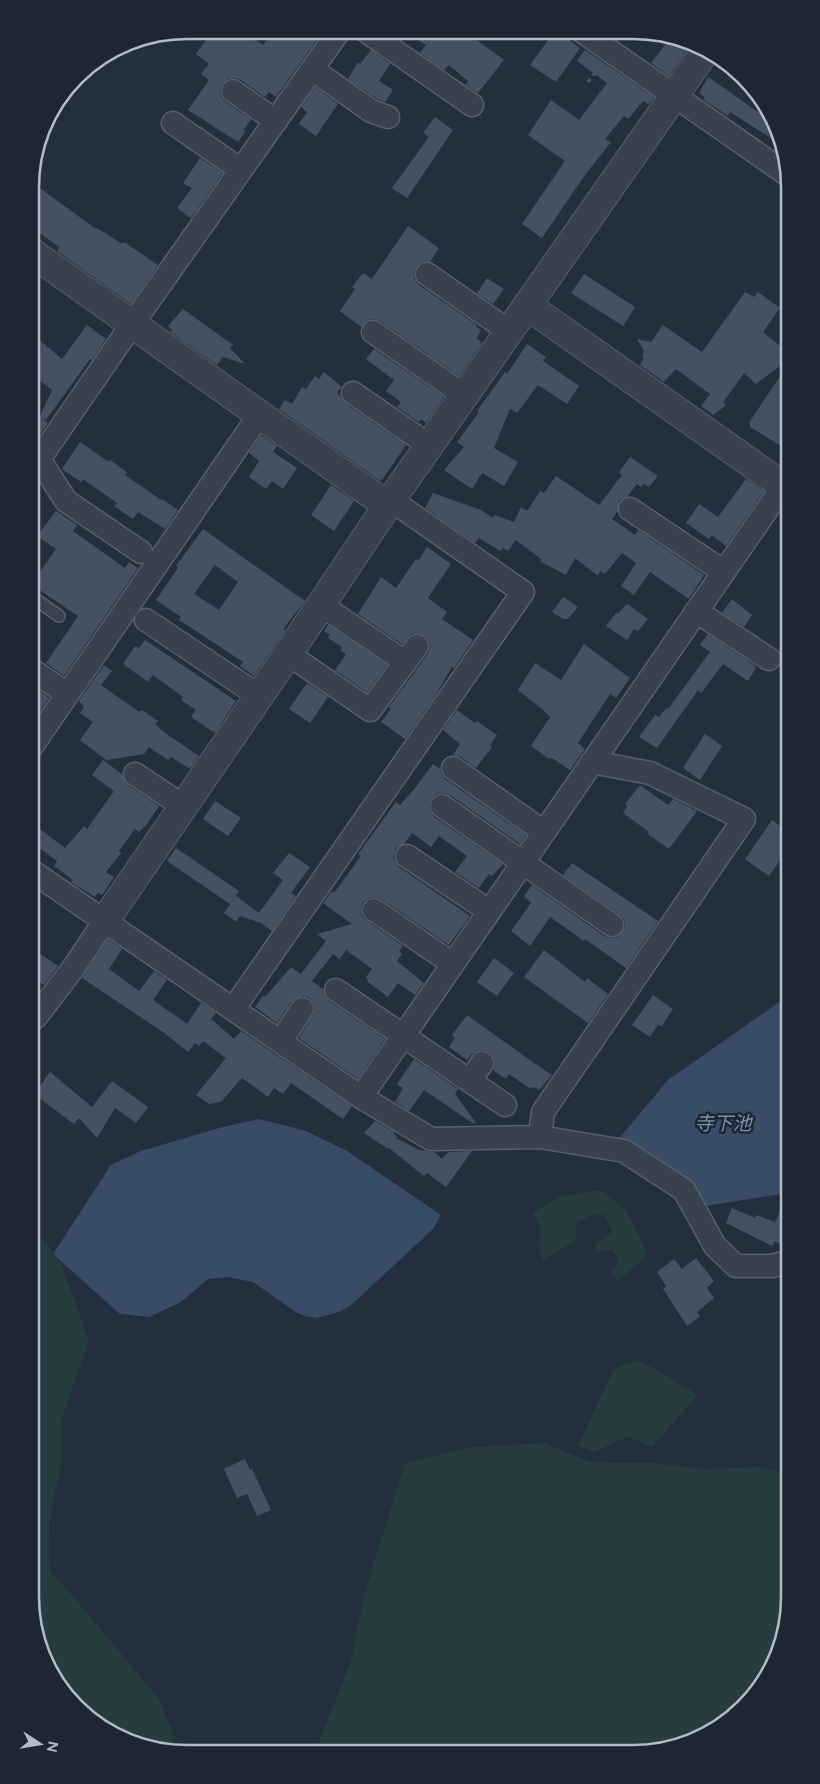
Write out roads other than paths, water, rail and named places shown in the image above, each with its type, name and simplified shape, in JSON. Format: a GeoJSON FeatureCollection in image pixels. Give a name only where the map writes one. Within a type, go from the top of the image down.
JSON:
{"type":"FeatureCollection","features":[{"type":"Feature","properties":{"kind":"street"},"geometry":{"type":"LineString","coordinates":[[39,459],[132,323],[333,39]]}},
{"type":"Feature","properties":{"kind":"street"},"geometry":{"type":"LineString","coordinates":[[377,39],[472,105]]}},
{"type":"Feature","properties":{"kind":"street"},"geometry":{"type":"LineString","coordinates":[[593,39],[780,170]]}},
{"type":"Feature","properties":{"kind":"street"},"geometry":{"type":"LineString","coordinates":[[39,1013],[74,967],[390,503],[702,56]]}},
{"type":"Feature","properties":{"kind":"street"},"geometry":{"type":"LineString","coordinates":[[312,69],[371,111],[388,117]]}},
{"type":"Feature","properties":{"kind":"street"},"geometry":{"type":"LineString","coordinates":[[233,91],[276,120]]}},
{"type":"Feature","properties":{"kind":"street"},"geometry":{"type":"LineString","coordinates":[[173,123],[241,170]]}},
{"type":"Feature","properties":{"kind":"street"},"geometry":{"type":"LineString","coordinates":[[39,258],[260,414],[523,592],[234,1008]]}},
{"type":"Feature","properties":{"kind":"street"},"geometry":{"type":"LineString","coordinates":[[427,274],[510,332]]}},
{"type":"Feature","properties":{"kind":"street"},"geometry":{"type":"LineString","coordinates":[[528,306],[781,482]]}},
{"type":"Feature","properties":{"kind":"street"},"geometry":{"type":"LineString","coordinates":[[373,332],[465,396]]}},
{"type":"Feature","properties":{"kind":"street"},"geometry":{"type":"LineString","coordinates":[[366,396],[430,446]]}},
{"type":"Feature","properties":{"kind":"street"},"geometry":{"type":"LineString","coordinates":[[39,736],[260,414]]}},
{"type":"Feature","properties":{"kind":"street"},"geometry":{"type":"LineString","coordinates":[[39,470],[66,501],[125,549]]}},
{"type":"Feature","properties":{"kind":"street"},"geometry":{"type":"LineString","coordinates":[[361,1098],[781,491]]}},
{"type":"Feature","properties":{"kind":"street"},"geometry":{"type":"LineString","coordinates":[[630,510],[724,572]]}},
{"type":"Feature","properties":{"kind":"street"},"geometry":{"type":"LineString","coordinates":[[288,654],[370,710],[411,654],[321,605]]}},
{"type":"Feature","properties":{"kind":"street"},"geometry":{"type":"LineString","coordinates":[[696,612],[769,659]]}},
{"type":"Feature","properties":{"kind":"street"},"geometry":{"type":"LineString","coordinates":[[146,620],[259,696]]}},
{"type":"Feature","properties":{"kind":"street"},"geometry":{"type":"LineString","coordinates":[[39,675],[64,692]]}},
{"type":"Feature","properties":{"kind":"street"},"geometry":{"type":"LineString","coordinates":[[540,1137],[543,1112],[744,819],[650,773],[592,762]]}},
{"type":"Feature","properties":{"kind":"street"},"geometry":{"type":"LineString","coordinates":[[453,768],[544,832]]}},
{"type":"Feature","properties":{"kind":"street"},"geometry":{"type":"LineString","coordinates":[[136,774],[183,806]]}},
{"type":"Feature","properties":{"kind":"street"},"geometry":{"type":"LineString","coordinates":[[442,806],[612,925]]}},
{"type":"Feature","properties":{"kind":"street"},"geometry":{"type":"LineString","coordinates":[[407,856],[489,911]]}},
{"type":"Feature","properties":{"kind":"street"},"geometry":{"type":"LineString","coordinates":[[39,876],[104,922],[234,1008],[361,1098],[431,1139],[540,1137],[624,1151],[684,1190],[715,1246],[736,1266],[772,1266],[781,1264]]}},
{"type":"Feature","properties":{"kind":"street"},"geometry":{"type":"LineString","coordinates":[[374,910],[453,964]]}},
{"type":"Feature","properties":{"kind":"street"},"geometry":{"type":"LineString","coordinates":[[336,990],[404,1035],[476,1072],[506,1105]]}},
{"type":"Feature","properties":{"kind":"street"},"geometry":{"type":"LineString","coordinates":[[281,1042],[302,1009]]}},
{"type":"Feature","properties":{"kind":"lane"},"geometry":{"type":"LineString","coordinates":[[39,602],[59,616]]}},
{"type":"Feature","properties":{"kind":"water","name":"寺下池"},"geometry":{"type":"Polygon","coordinates":[[[781,1001],[781,1194],[705,1206],[689,1179],[645,1150],[617,1141],[668,1080],[781,1001]]]}},
{"type":"Feature","properties":{"kind":"water"},"geometry":{"type":"Polygon","coordinates":[[[259,1119],[306,1131],[347,1151],[441,1215],[433,1229],[350,1306],[339,1312],[316,1318],[305,1316],[296,1312],[253,1282],[228,1277],[208,1279],[181,1302],[149,1317],[120,1314],[53,1254],[111,1165],[141,1151],[223,1127],[259,1119]]]}}]}
